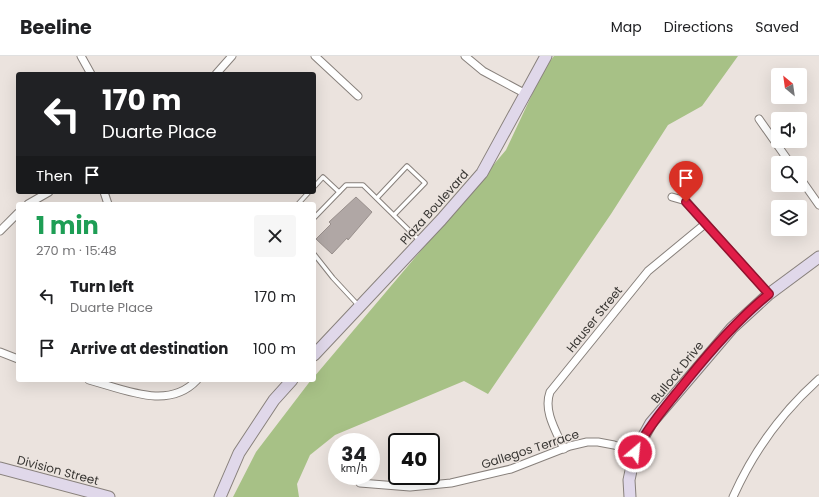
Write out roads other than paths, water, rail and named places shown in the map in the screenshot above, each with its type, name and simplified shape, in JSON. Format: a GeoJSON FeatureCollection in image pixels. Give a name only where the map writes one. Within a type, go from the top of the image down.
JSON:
{"type":"FeatureCollection","features":[{"type":"Feature","properties":{"kind":"main road","name":"Plaza Boulevard"},"geometry":{"type":"LineString","coordinates":[[316,353],[421,242],[482,173],[524,93],[546,56]]}},
{"type":"Feature","properties":{"kind":"main road","name":"Bullock Drive"},"geometry":{"type":"LineString","coordinates":[[630,497],[629,480],[635,452],[652,424],[716,345],[755,305],[819,257]]}},
{"type":"Feature","properties":{"kind":"main road"},"geometry":{"type":"LineString","coordinates":[[220,497],[239,453],[274,400],[290,382]]}},
{"type":"Feature","properties":{"kind":"main road","name":"Division Street"},"geometry":{"type":"LineString","coordinates":[[0,468],[109,497]]}},
{"type":"Feature","properties":{"kind":"street"},"geometry":{"type":"LineString","coordinates":[[218,72],[232,56]]}},
{"type":"Feature","properties":{"kind":"street"},"geometry":{"type":"LineString","coordinates":[[315,56],[358,96]]}},
{"type":"Feature","properties":{"kind":"street"},"geometry":{"type":"LineString","coordinates":[[465,56],[483,72],[524,93]]}},
{"type":"Feature","properties":{"kind":"street"},"geometry":{"type":"LineString","coordinates":[[84,57],[90,72]]}},
{"type":"Feature","properties":{"kind":"street"},"geometry":{"type":"LineString","coordinates":[[759,119],[785,156]]}},
{"type":"Feature","properties":{"kind":"street"},"geometry":{"type":"LineString","coordinates":[[807,188],[819,205]]}},
{"type":"Feature","properties":{"kind":"street"},"geometry":{"type":"LineString","coordinates":[[32,202],[46,194]]}},
{"type":"Feature","properties":{"kind":"street"},"geometry":{"type":"LineString","coordinates":[[672,196],[686,202],[769,294]]}},
{"type":"Feature","properties":{"kind":"street"},"geometry":{"type":"LineString","coordinates":[[0,231],[16,215]]}},
{"type":"Feature","properties":{"kind":"street","name":"Hauser Street"},"geometry":{"type":"LineString","coordinates":[[564,449],[547,408],[547,399],[550,392],[648,271],[705,224]]}},
{"type":"Feature","properties":{"kind":"street"},"geometry":{"type":"LineString","coordinates":[[0,352],[16,358]]}},
{"type":"Feature","properties":{"kind":"street"},"geometry":{"type":"LineString","coordinates":[[732,497],[766,438],[790,408],[819,379]]}},
{"type":"Feature","properties":{"kind":"street"},"geometry":{"type":"LineString","coordinates":[[96,382],[155,398],[180,393],[194,382]]}},
{"type":"Feature","properties":{"kind":"street","name":"Gallegos Terrace"},"geometry":{"type":"LineString","coordinates":[[380,485],[410,487],[451,483],[510,469],[586,442],[598,442],[635,452]]}},
{"type":"Feature","properties":{"kind":"lane"},"geometry":{"type":"LineString","coordinates":[[377,198],[406,166],[425,182],[394,214]]}},
{"type":"Feature","properties":{"kind":"lane"},"geometry":{"type":"LineString","coordinates":[[316,185],[323,177],[339,192]]}},
{"type":"Feature","properties":{"kind":"lane"},"geometry":{"type":"LineString","coordinates":[[316,216],[346,185],[364,185],[421,242]]}},
{"type":"Feature","properties":{"kind":"lane"},"geometry":{"type":"LineString","coordinates":[[300,202],[307,194]]}},
{"type":"Feature","properties":{"kind":"lane"},"geometry":{"type":"LineString","coordinates":[[316,257],[359,307]]}}]}
